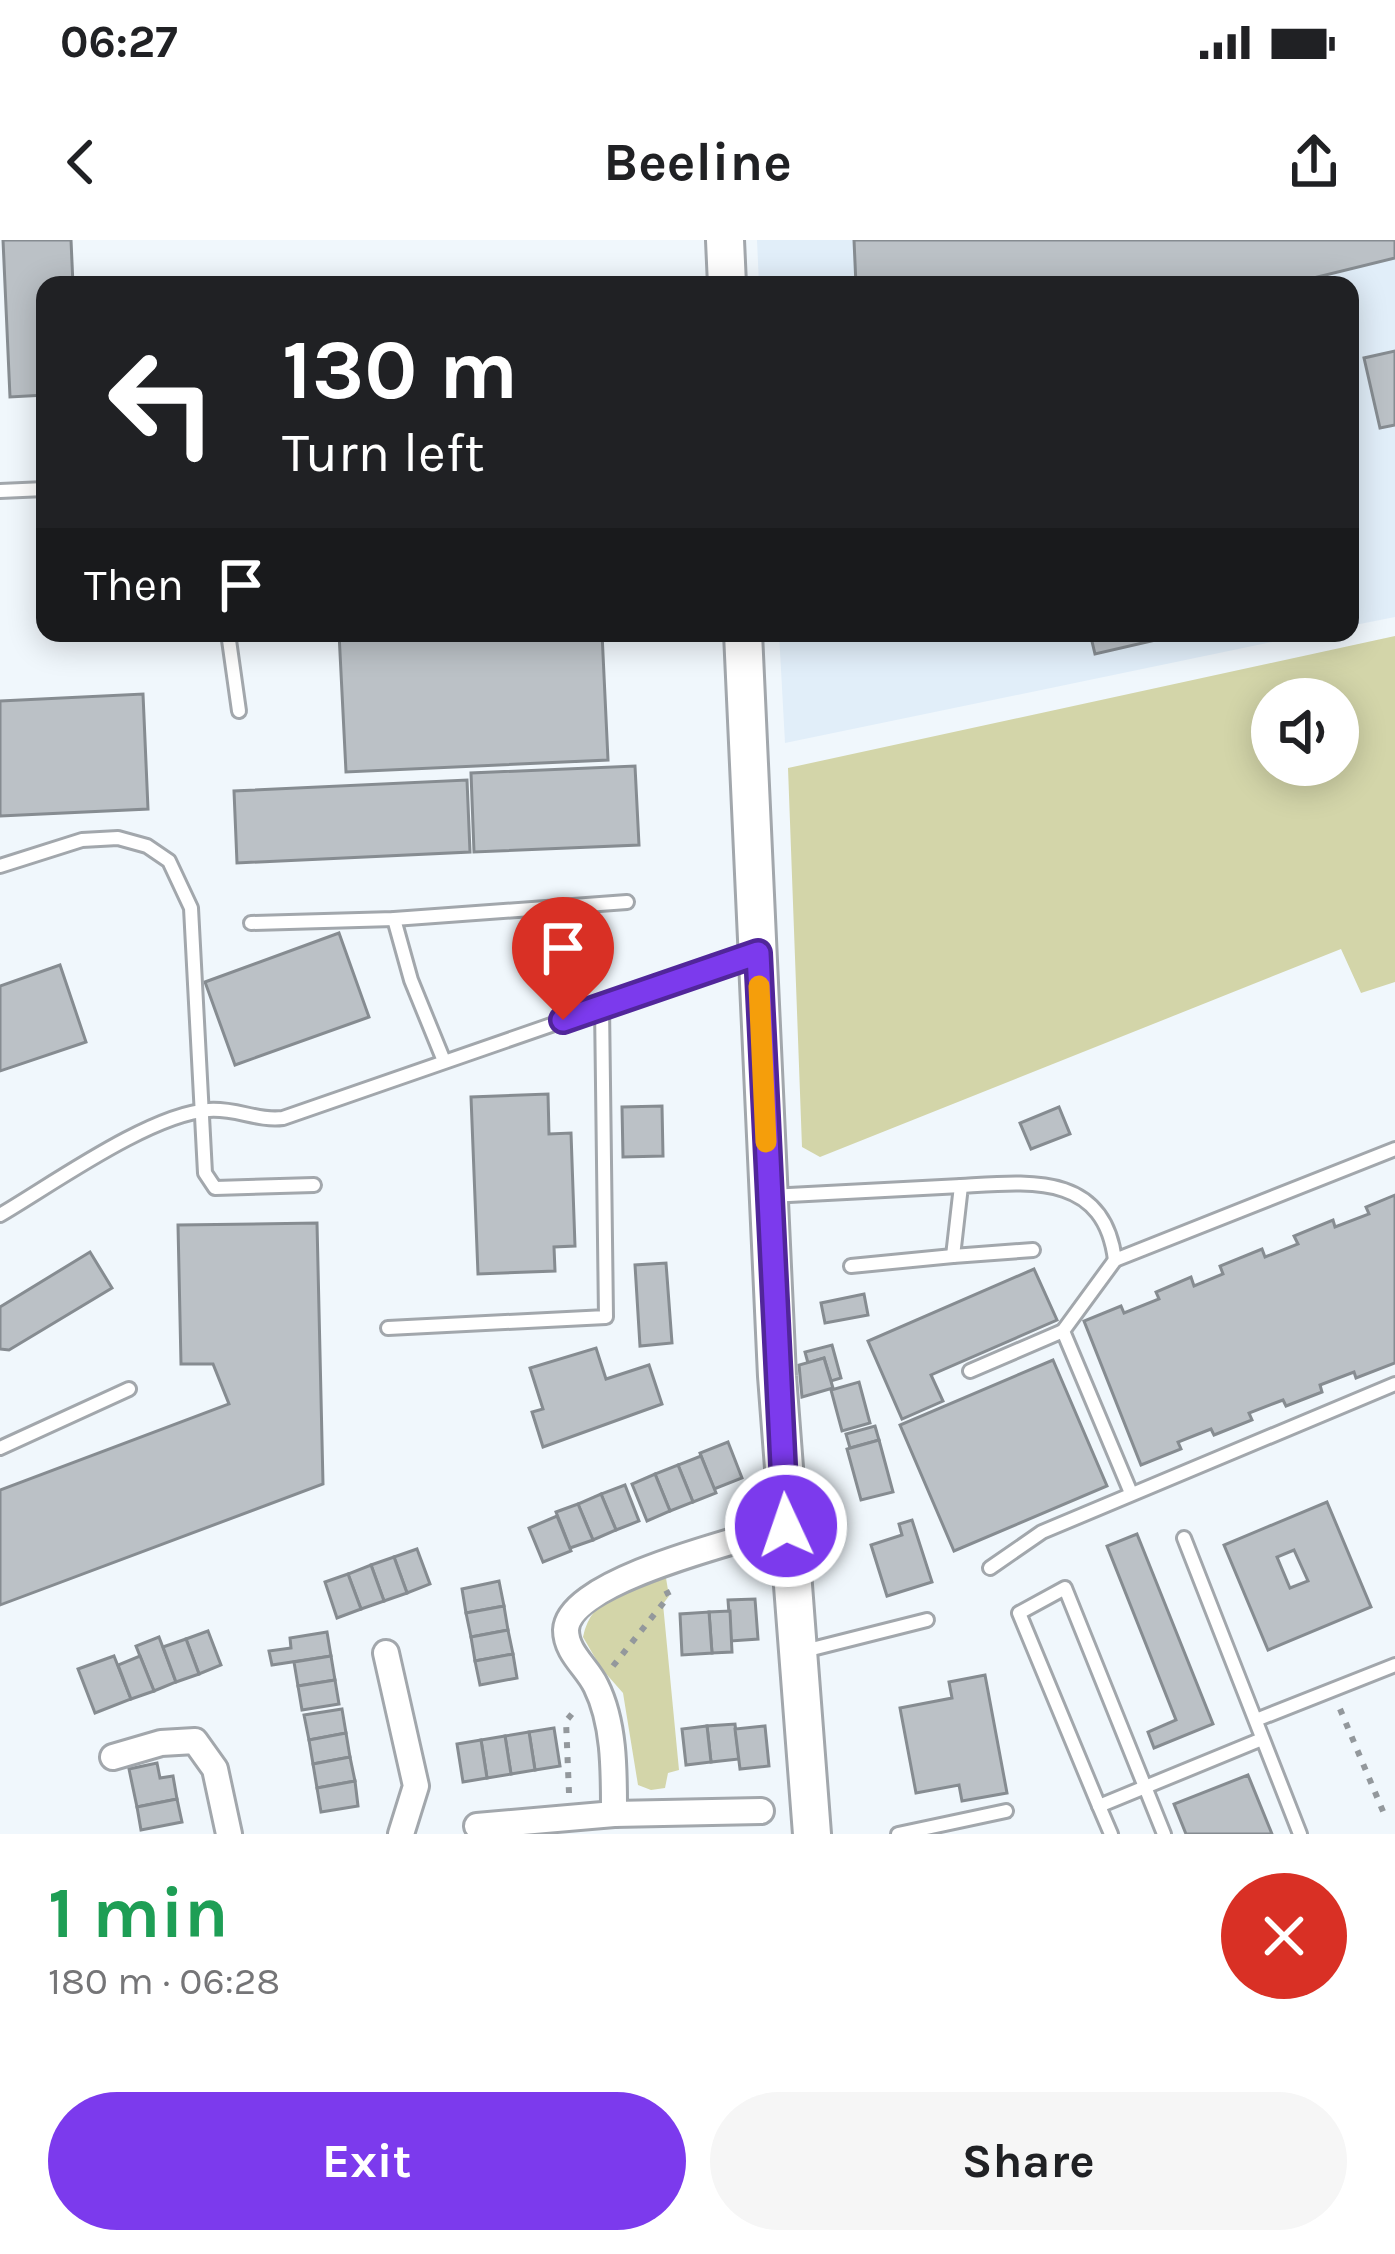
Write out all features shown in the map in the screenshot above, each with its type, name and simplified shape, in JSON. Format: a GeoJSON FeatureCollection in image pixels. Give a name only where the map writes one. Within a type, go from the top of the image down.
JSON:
{"type":"FeatureCollection","features":[{"type":"Feature","properties":{"kind":"street"},"geometry":{"type":"LineString","coordinates":[[725,240],[727,276]]}},
{"type":"Feature","properties":{"kind":"street"},"geometry":{"type":"LineString","coordinates":[[743,642],[786,1526],[812,1834]]}},
{"type":"Feature","properties":{"kind":"street"},"geometry":{"type":"LineString","coordinates":[[614,1814],[610,1733],[596,1686],[573,1654],[566,1630],[573,1610],[596,1592],[655,1567],[786,1526]]}},
{"type":"Feature","properties":{"kind":"street"},"geometry":{"type":"LineString","coordinates":[[386,1653],[416,1786],[401,1834]]}},
{"type":"Feature","properties":{"kind":"street"},"geometry":{"type":"LineString","coordinates":[[113,1757],[161,1743],[195,1742],[215,1769],[229,1834]]}},
{"type":"Feature","properties":{"kind":"street"},"geometry":{"type":"LineString","coordinates":[[477,1826],[614,1814],[760,1811]]}},
{"type":"Feature","properties":{"kind":"lane"},"geometry":{"type":"LineString","coordinates":[[0,491],[36,489]]}},
{"type":"Feature","properties":{"kind":"lane"},"geometry":{"type":"LineString","coordinates":[[229,642],[239,711]]}},
{"type":"Feature","properties":{"kind":"lane"},"geometry":{"type":"LineString","coordinates":[[0,866],[82,840],[118,838],[148,846],[169,861],[191,908],[205,1173],[215,1188],[314,1185]]}},
{"type":"Feature","properties":{"kind":"lane"},"geometry":{"type":"LineString","coordinates":[[251,923],[394,919],[627,902]]}},
{"type":"Feature","properties":{"kind":"lane"},"geometry":{"type":"LineString","coordinates":[[394,919],[411,980],[444,1061]]}},
{"type":"Feature","properties":{"kind":"lane"},"geometry":{"type":"LineString","coordinates":[[0,1215],[140,1132],[183,1114],[232,1110],[263,1120],[283,1118],[758,953]]}},
{"type":"Feature","properties":{"kind":"lane"},"geometry":{"type":"LineString","coordinates":[[388,1328],[606,1318],[602,1006]]}},
{"type":"Feature","properties":{"kind":"lane"},"geometry":{"type":"LineString","coordinates":[[970,1371],[1063,1331],[1115,1260],[1395,1149]]}},
{"type":"Feature","properties":{"kind":"lane"},"geometry":{"type":"LineString","coordinates":[[769,1196],[1046,1182],[1100,1213],[1111,1234],[1115,1260]]}},
{"type":"Feature","properties":{"kind":"lane"},"geometry":{"type":"LineString","coordinates":[[953,1256],[961,1186]]}},
{"type":"Feature","properties":{"kind":"lane"},"geometry":{"type":"LineString","coordinates":[[851,1266],[1033,1250]]}},
{"type":"Feature","properties":{"kind":"lane"},"geometry":{"type":"LineString","coordinates":[[1063,1331],[1131,1493]]}},
{"type":"Feature","properties":{"kind":"lane"},"geometry":{"type":"LineString","coordinates":[[990,1568],[1042,1532],[1395,1384]]}},
{"type":"Feature","properties":{"kind":"lane"},"geometry":{"type":"LineString","coordinates":[[0,1448],[129,1389]]}},
{"type":"Feature","properties":{"kind":"lane"},"geometry":{"type":"LineString","coordinates":[[1184,1538],[1300,1834]]}},
{"type":"Feature","properties":{"kind":"lane"},"geometry":{"type":"LineString","coordinates":[[1111,1834],[1019,1613],[1065,1588],[1164,1834]]}},
{"type":"Feature","properties":{"kind":"lane"},"geometry":{"type":"LineString","coordinates":[[796,1653],[927,1619]]}},
{"type":"Feature","properties":{"kind":"lane"},"geometry":{"type":"LineString","coordinates":[[1256,1720],[1395,1665]]}},
{"type":"Feature","properties":{"kind":"lane"},"geometry":{"type":"LineString","coordinates":[[1099,1806],[1262,1738]]}},
{"type":"Feature","properties":{"kind":"lane"},"geometry":{"type":"LineString","coordinates":[[898,1834],[1006,1811]]}},
{"type":"Feature","properties":{"kind":"path"},"geometry":{"type":"LineString","coordinates":[[1332,1690],[1385,1816]]}},
{"type":"Feature","properties":{"kind":"shaded area"},"geometry":{"type":"Polygon","coordinates":[[[757,240],[1395,240],[1395,617],[1359,624],[1359,276],[759,276],[757,240]]]}},
{"type":"Feature","properties":{"kind":"shaded area"},"geometry":{"type":"Polygon","coordinates":[[[779,642],[1273,642],[785,743],[779,642]]]}},
{"type":"Feature","properties":{"kind":"green space"},"geometry":{"type":"Polygon","coordinates":[[[1395,636],[1395,982],[1361,993],[1341,949],[820,1157],[802,1147],[788,768],[1395,636]]]}},
{"type":"Feature","properties":{"kind":"green space"},"geometry":{"type":"Polygon","coordinates":[[[666,1578],[669,1596],[663,1604],[679,1770],[668,1773],[665,1788],[651,1790],[638,1785],[623,1693],[583,1637],[603,1603],[666,1578]]]}},
{"type":"Feature","properties":{"kind":"building"},"geometry":{"type":"Polygon","coordinates":[[[3,240],[71,240],[73,276],[36,276],[36,396],[10,397],[3,240]]]}},
{"type":"Feature","properties":{"kind":"building"},"geometry":{"type":"Polygon","coordinates":[[[854,240],[1395,240],[1395,258],[1322,276],[856,276],[854,240]]]}},
{"type":"Feature","properties":{"kind":"building"},"geometry":{"type":"Polygon","coordinates":[[[1395,351],[1395,425],[1380,428],[1364,358],[1395,351]]]}},
{"type":"Feature","properties":{"kind":"building"},"geometry":{"type":"Polygon","coordinates":[[[339,642],[602,642],[608,760],[346,772],[339,642]]]}},
{"type":"Feature","properties":{"kind":"building"},"geometry":{"type":"Polygon","coordinates":[[[1092,642],[1147,642],[1095,654],[1092,642]]]}},
{"type":"Feature","properties":{"kind":"building"},"geometry":{"type":"Polygon","coordinates":[[[143,694],[148,809],[0,816],[0,701],[143,694]]]}},
{"type":"Feature","properties":{"kind":"building"},"geometry":{"type":"Polygon","coordinates":[[[635,766],[639,845],[474,852],[471,773],[635,766]]]}},
{"type":"Feature","properties":{"kind":"building"},"geometry":{"type":"Polygon","coordinates":[[[467,780],[470,852],[237,863],[234,791],[467,780]]]}},
{"type":"Feature","properties":{"kind":"building"},"geometry":{"type":"Polygon","coordinates":[[[339,933],[369,1017],[235,1065],[205,982],[339,933]]]}},
{"type":"Feature","properties":{"kind":"building"},"geometry":{"type":"Polygon","coordinates":[[[60,965],[86,1042],[0,1071],[0,986],[60,965]]]}},
{"type":"Feature","properties":{"kind":"building"},"geometry":{"type":"Polygon","coordinates":[[[548,1094],[549,1134],[571,1133],[575,1246],[554,1247],[555,1271],[478,1274],[471,1097],[548,1094]]]}},
{"type":"Feature","properties":{"kind":"building"},"geometry":{"type":"Polygon","coordinates":[[[662,1106],[663,1156],[623,1157],[622,1107],[662,1106]]]}},
{"type":"Feature","properties":{"kind":"building"},"geometry":{"type":"Polygon","coordinates":[[[1059,1107],[1070,1134],[1031,1149],[1020,1123],[1059,1107]]]}},
{"type":"Feature","properties":{"kind":"building"},"geometry":{"type":"Polygon","coordinates":[[[1395,1195],[1395,1363],[1320,1385],[1322,1392],[1286,1406],[1283,1400],[1249,1413],[1252,1420],[1178,1442],[1181,1449],[1141,1465],[1084,1321],[1121,1306],[1124,1313],[1159,1299],[1156,1292],[1191,1277],[1194,1286],[1223,1274],[1220,1266],[1262,1249],[1265,1257],[1298,1244],[1294,1236],[1333,1220],[1335,1227],[1369,1214],[1366,1207],[1395,1195]]]}},
{"type":"Feature","properties":{"kind":"building"},"geometry":{"type":"Polygon","coordinates":[[[317,1223],[323,1484],[0,1605],[0,1490],[229,1404],[213,1364],[181,1364],[178,1225],[317,1223]]]}},
{"type":"Feature","properties":{"kind":"building"},"geometry":{"type":"Polygon","coordinates":[[[90,1252],[112,1288],[9,1350],[0,1349],[0,1307],[90,1252]]]}},
{"type":"Feature","properties":{"kind":"building"},"geometry":{"type":"Polygon","coordinates":[[[666,1263],[672,1343],[640,1346],[635,1265],[666,1263]]]}},
{"type":"Feature","properties":{"kind":"building"},"geometry":{"type":"Polygon","coordinates":[[[1034,1269],[1057,1320],[931,1375],[943,1401],[902,1419],[868,1341],[1034,1269]]]}},
{"type":"Feature","properties":{"kind":"building"},"geometry":{"type":"Polygon","coordinates":[[[864,1294],[868,1315],[825,1323],[821,1303],[864,1294]]]}},
{"type":"Feature","properties":{"kind":"building"},"geometry":{"type":"Polygon","coordinates":[[[832,1345],[841,1378],[831,1381],[824,1358],[808,1363],[805,1352],[832,1345]]]}},
{"type":"Feature","properties":{"kind":"building"},"geometry":{"type":"Polygon","coordinates":[[[596,1348],[606,1379],[649,1365],[662,1404],[543,1447],[532,1412],[543,1409],[530,1368],[596,1348]]]}},
{"type":"Feature","properties":{"kind":"building"},"geometry":{"type":"Polygon","coordinates":[[[824,1358],[833,1388],[802,1397],[799,1365],[824,1358]]]}},
{"type":"Feature","properties":{"kind":"building"},"geometry":{"type":"Polygon","coordinates":[[[1053,1360],[1107,1486],[954,1551],[900,1425],[1053,1360]]]}},
{"type":"Feature","properties":{"kind":"building"},"geometry":{"type":"Polygon","coordinates":[[[859,1382],[870,1423],[842,1431],[831,1390],[859,1382]]]}},
{"type":"Feature","properties":{"kind":"building"},"geometry":{"type":"Polygon","coordinates":[[[875,1426],[879,1440],[850,1448],[846,1434],[875,1426]]]}},
{"type":"Feature","properties":{"kind":"building"},"geometry":{"type":"Polygon","coordinates":[[[879,1440],[893,1492],[861,1500],[847,1449],[879,1440]]]}},
{"type":"Feature","properties":{"kind":"building"},"geometry":{"type":"Polygon","coordinates":[[[728,1442],[742,1478],[714,1489],[700,1453],[728,1442]]]}},
{"type":"Feature","properties":{"kind":"building"},"geometry":{"type":"Polygon","coordinates":[[[701,1456],[716,1493],[693,1502],[678,1465],[701,1456]]]}},
{"type":"Feature","properties":{"kind":"building"},"geometry":{"type":"Polygon","coordinates":[[[678,1465],[693,1502],[670,1511],[655,1474],[678,1465]]]}},
{"type":"Feature","properties":{"kind":"building"},"geometry":{"type":"Polygon","coordinates":[[[655,1474],[670,1511],[647,1521],[632,1484],[655,1474]]]}},
{"type":"Feature","properties":{"kind":"building"},"geometry":{"type":"Polygon","coordinates":[[[625,1485],[639,1521],[616,1530],[601,1494],[625,1485]]]}},
{"type":"Feature","properties":{"kind":"building"},"geometry":{"type":"Polygon","coordinates":[[[601,1494],[616,1530],[593,1540],[578,1504],[601,1494]]]}},
{"type":"Feature","properties":{"kind":"building"},"geometry":{"type":"Polygon","coordinates":[[[1327,1502],[1371,1607],[1268,1650],[1224,1545],[1327,1502]],[[1294,1550],[1277,1557],[1290,1588],[1308,1581],[1294,1550]]]}},
{"type":"Feature","properties":{"kind":"building"},"geometry":{"type":"Polygon","coordinates":[[[578,1504],[593,1540],[570,1548],[556,1512],[578,1504]]]}},
{"type":"Feature","properties":{"kind":"building"},"geometry":{"type":"Polygon","coordinates":[[[557,1516],[571,1551],[543,1562],[529,1528],[557,1516]]]}},
{"type":"Feature","properties":{"kind":"building"},"geometry":{"type":"Polygon","coordinates":[[[912,1520],[932,1582],[887,1596],[871,1545],[902,1535],[899,1524],[912,1520]]]}},
{"type":"Feature","properties":{"kind":"building"},"geometry":{"type":"Polygon","coordinates":[[[1137,1534],[1213,1724],[1154,1748],[1148,1732],[1176,1720],[1107,1546],[1137,1534]]]}},
{"type":"Feature","properties":{"kind":"building"},"geometry":{"type":"Polygon","coordinates":[[[417,1549],[430,1584],[407,1593],[394,1557],[417,1549]]]}},
{"type":"Feature","properties":{"kind":"building"},"geometry":{"type":"Polygon","coordinates":[[[394,1557],[407,1593],[384,1601],[371,1565],[394,1557]]]}},
{"type":"Feature","properties":{"kind":"building"},"geometry":{"type":"Polygon","coordinates":[[[371,1565],[384,1601],[361,1609],[348,1574],[371,1565]]]}},
{"type":"Feature","properties":{"kind":"building"},"geometry":{"type":"Polygon","coordinates":[[[348,1574],[361,1609],[337,1618],[325,1582],[348,1574]]]}},
{"type":"Feature","properties":{"kind":"building"},"geometry":{"type":"Polygon","coordinates":[[[499,1581],[504,1606],[466,1613],[462,1589],[499,1581]]]}},
{"type":"Feature","properties":{"kind":"building"},"geometry":{"type":"Polygon","coordinates":[[[755,1599],[758,1639],[731,1641],[728,1600],[755,1599]]]}},
{"type":"Feature","properties":{"kind":"building"},"geometry":{"type":"Polygon","coordinates":[[[504,1606],[508,1630],[471,1637],[466,1613],[504,1606]]]}},
{"type":"Feature","properties":{"kind":"building"},"geometry":{"type":"Polygon","coordinates":[[[730,1611],[732,1652],[712,1653],[709,1612],[730,1611]]]}},
{"type":"Feature","properties":{"kind":"building"},"geometry":{"type":"Polygon","coordinates":[[[709,1612],[712,1653],[682,1655],[680,1614],[709,1612]]]}},
{"type":"Feature","properties":{"kind":"building"},"geometry":{"type":"Polygon","coordinates":[[[508,1630],[513,1654],[475,1661],[471,1637],[508,1630]]]}},
{"type":"Feature","properties":{"kind":"building"},"geometry":{"type":"Polygon","coordinates":[[[208,1631],[221,1665],[199,1674],[186,1639],[208,1631]]]}},
{"type":"Feature","properties":{"kind":"building"},"geometry":{"type":"Polygon","coordinates":[[[327,1632],[331,1656],[272,1665],[269,1651],[291,1648],[290,1638],[327,1632]]]}},
{"type":"Feature","properties":{"kind":"building"},"geometry":{"type":"Polygon","coordinates":[[[159,1637],[176,1682],[154,1691],[136,1646],[159,1637]]]}},
{"type":"Feature","properties":{"kind":"building"},"geometry":{"type":"Polygon","coordinates":[[[186,1639],[199,1674],[176,1682],[163,1647],[186,1639]]]}},
{"type":"Feature","properties":{"kind":"building"},"geometry":{"type":"Polygon","coordinates":[[[513,1654],[517,1678],[480,1685],[475,1661],[513,1654]]]}},
{"type":"Feature","properties":{"kind":"building"},"geometry":{"type":"Polygon","coordinates":[[[114,1656],[131,1699],[95,1713],[78,1669],[114,1656]]]}},
{"type":"Feature","properties":{"kind":"building"},"geometry":{"type":"Polygon","coordinates":[[[140,1656],[154,1691],[131,1699],[118,1665],[140,1656]]]}},
{"type":"Feature","properties":{"kind":"building"},"geometry":{"type":"Polygon","coordinates":[[[331,1656],[335,1680],[298,1686],[294,1662],[331,1656]]]}},
{"type":"Feature","properties":{"kind":"building"},"geometry":{"type":"Polygon","coordinates":[[[985,1675],[1007,1793],[962,1801],[959,1785],[916,1793],[900,1708],[952,1698],[949,1682],[985,1675]]]}},
{"type":"Feature","properties":{"kind":"building"},"geometry":{"type":"Polygon","coordinates":[[[335,1680],[339,1704],[302,1710],[298,1686],[335,1680]]]}},
{"type":"Feature","properties":{"kind":"building"},"geometry":{"type":"Polygon","coordinates":[[[342,1709],[346,1733],[309,1740],[304,1715],[342,1709]]]}},
{"type":"Feature","properties":{"kind":"building"},"geometry":{"type":"Polygon","coordinates":[[[735,1724],[739,1759],[711,1762],[707,1726],[735,1724]]]}},
{"type":"Feature","properties":{"kind":"building"},"geometry":{"type":"Polygon","coordinates":[[[707,1726],[711,1762],[686,1765],[682,1729],[707,1726]]]}},
{"type":"Feature","properties":{"kind":"building"},"geometry":{"type":"Polygon","coordinates":[[[765,1726],[769,1766],[740,1769],[735,1729],[765,1726]]]}},
{"type":"Feature","properties":{"kind":"building"},"geometry":{"type":"Polygon","coordinates":[[[554,1728],[560,1766],[535,1770],[529,1732],[554,1728]]]}},
{"type":"Feature","properties":{"kind":"building"},"geometry":{"type":"Polygon","coordinates":[[[529,1732],[535,1770],[511,1774],[505,1736],[529,1732]]]}},
{"type":"Feature","properties":{"kind":"building"},"geometry":{"type":"Polygon","coordinates":[[[346,1733],[350,1757],[313,1764],[309,1740],[346,1733]]]}},
{"type":"Feature","properties":{"kind":"building"},"geometry":{"type":"Polygon","coordinates":[[[505,1736],[511,1774],[487,1778],[481,1740],[505,1736]]]}},
{"type":"Feature","properties":{"kind":"building"},"geometry":{"type":"Polygon","coordinates":[[[481,1740],[487,1778],[463,1782],[457,1744],[481,1740]]]}},
{"type":"Feature","properties":{"kind":"building"},"geometry":{"type":"Polygon","coordinates":[[[350,1757],[355,1781],[317,1788],[313,1764],[350,1757]]]}},
{"type":"Feature","properties":{"kind":"building"},"geometry":{"type":"Polygon","coordinates":[[[157,1763],[160,1778],[173,1776],[177,1799],[137,1807],[129,1769],[157,1763]]]}},
{"type":"Feature","properties":{"kind":"building"},"geometry":{"type":"Polygon","coordinates":[[[1248,1775],[1272,1834],[1186,1834],[1174,1804],[1248,1775]]]}},
{"type":"Feature","properties":{"kind":"building"},"geometry":{"type":"Polygon","coordinates":[[[355,1781],[358,1806],[321,1812],[317,1788],[355,1781]]]}},
{"type":"Feature","properties":{"kind":"building"},"geometry":{"type":"Polygon","coordinates":[[[177,1799],[182,1822],[141,1830],[137,1807],[177,1799]]]}},
{"type":"Feature","properties":{"kind":"slow traffic"},"geometry":{"type":"LineString","coordinates":[[759,986],[766,1142]]}},
{"type":"Feature","properties":{"kind":"route"},"geometry":{"type":"LineString","coordinates":[[563,1020],[758,953],[786,1526]]}}]}
